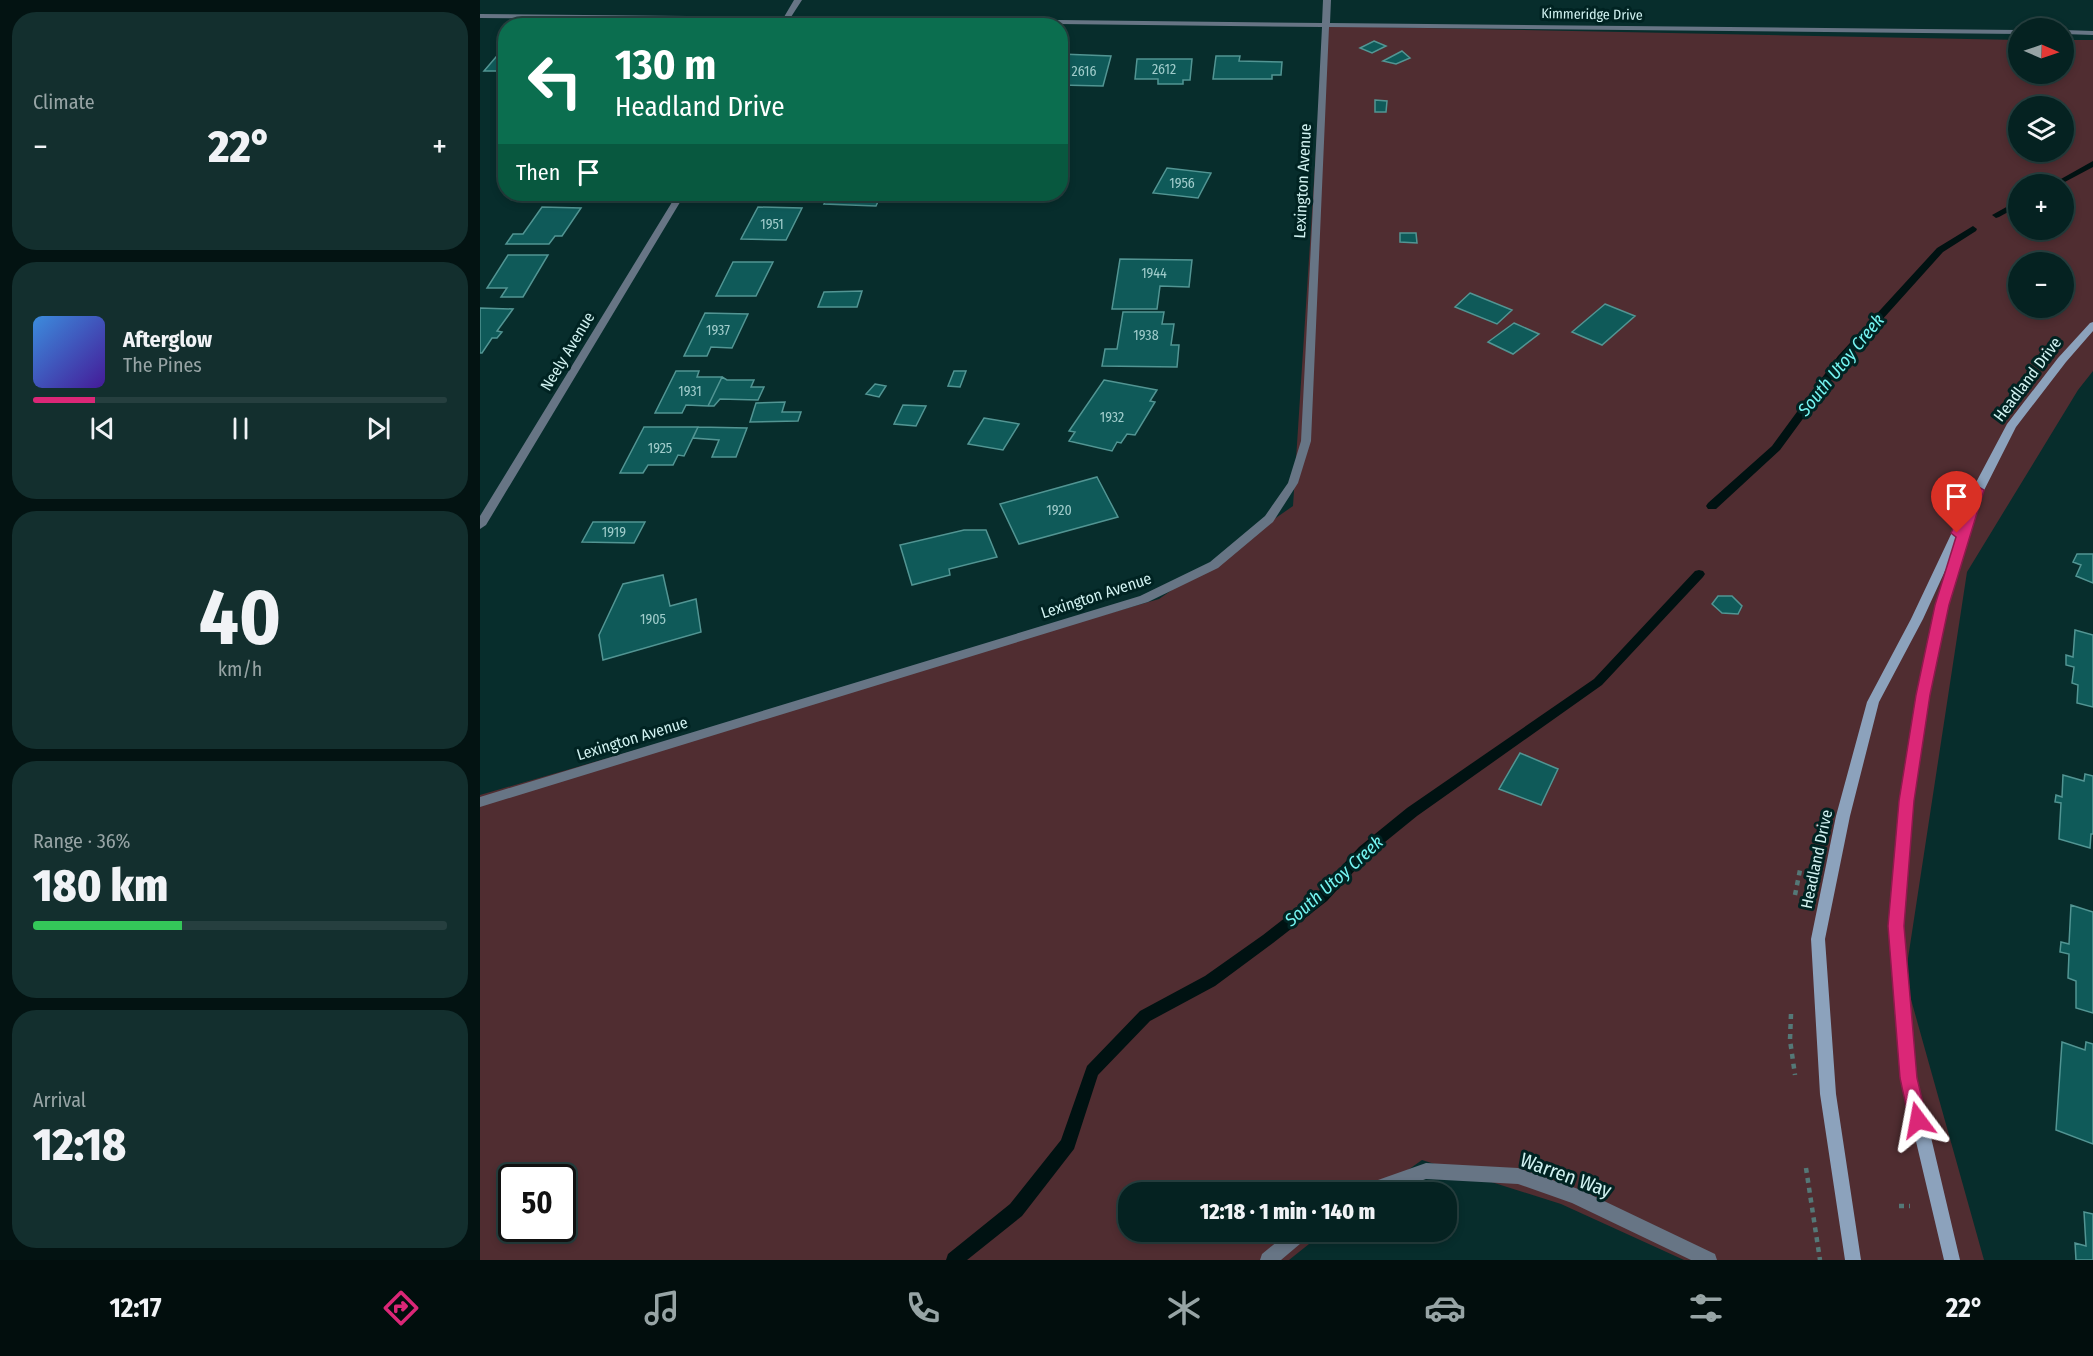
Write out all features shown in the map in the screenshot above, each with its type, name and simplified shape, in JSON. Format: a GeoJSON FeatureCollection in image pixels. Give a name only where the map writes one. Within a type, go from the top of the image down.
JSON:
{"type":"FeatureCollection","features":[{"type":"Feature","properties":{"kind":"main road","name":"Headland Drive"},"geometry":{"type":"LineString","coordinates":[[1853,1260],[1828,1094],[1818,939],[1843,816],[1873,702],[1917,619],[1977,490],[2011,426],[2062,360],[2093,325]]}},
{"type":"Feature","properties":{"kind":"main road","name":"Headland Drive"},"geometry":{"type":"LineString","coordinates":[[1952,1260],[1909,1078],[1896,926],[1907,801],[1923,695],[1942,605],[1977,490]]}},
{"type":"Feature","properties":{"kind":"street"},"geometry":{"type":"LineString","coordinates":[[787,18],[798,0]]}},
{"type":"Feature","properties":{"kind":"street","name":"Lexington Avenue"},"geometry":{"type":"LineString","coordinates":[[480,801],[1144,599],[1214,565],[1269,519],[1293,483],[1306,441],[1328,0]]}},
{"type":"Feature","properties":{"kind":"street","name":"Kimmeridge Drive"},"geometry":{"type":"LineString","coordinates":[[480,16],[581,18]]}},
{"type":"Feature","properties":{"kind":"street","name":"Kimmeridge Drive"},"geometry":{"type":"LineString","coordinates":[[1068,24],[2008,32]]}},
{"type":"Feature","properties":{"kind":"street"},"geometry":{"type":"LineString","coordinates":[[2074,32],[2093,33]]}},
{"type":"Feature","properties":{"kind":"street","name":"Neely Avenue"},"geometry":{"type":"LineString","coordinates":[[480,525],[677,201]]}},
{"type":"Feature","properties":{"kind":"street","name":"Warren Way"},"geometry":{"type":"LineString","coordinates":[[1395,1182],[1426,1171],[1518,1176],[1575,1197],[1708,1260]]}},
{"type":"Feature","properties":{"kind":"street"},"geometry":{"type":"LineString","coordinates":[[1268,1260],[1289,1242]]}},
{"type":"Feature","properties":{"kind":"path"},"geometry":{"type":"LineString","coordinates":[[1899,1206],[1911,1206]]}},
{"type":"Feature","properties":{"kind":"path"},"geometry":{"type":"LineString","coordinates":[[1817,1246],[1820,1260]]}},
{"type":"Feature","properties":{"kind":"shaded area"},"geometry":{"type":"Polygon","coordinates":[[[1324,26],[2008,40],[2008,84],[2074,84],[2074,40],[2093,40],[2093,371],[2078,390],[1967,572],[1905,978],[1984,1260],[1684,1260],[1561,1204],[1422,1160],[1391,1182],[1118,1182],[1118,1242],[1312,1242],[1289,1260],[480,1260],[480,795],[1159,599],[1293,506],[1324,26]]]}},
{"type":"Feature","properties":{"kind":"building"},"geometry":{"type":"Polygon","coordinates":[[[1374,41],[1386,46],[1372,53],[1360,48],[1374,41]]]}},
{"type":"Feature","properties":{"kind":"building"},"geometry":{"type":"Polygon","coordinates":[[[1402,51],[1410,58],[1396,64],[1383,61],[1402,51]]]}},
{"type":"Feature","properties":{"kind":"building"},"geometry":{"type":"Polygon","coordinates":[[[1068,54],[1111,56],[1103,86],[1068,85],[1068,54]]]}},
{"type":"Feature","properties":{"kind":"building"},"geometry":{"type":"Polygon","coordinates":[[[498,55],[498,71],[484,71],[498,55]]]}},
{"type":"Feature","properties":{"kind":"building"},"geometry":{"type":"Polygon","coordinates":[[[1216,56],[1240,56],[1239,61],[1282,62],[1281,75],[1272,75],[1272,79],[1213,79],[1216,56]]]}},
{"type":"Feature","properties":{"kind":"building"},"geometry":{"type":"Polygon","coordinates":[[[1137,59],[1192,59],[1190,80],[1183,80],[1183,84],[1158,84],[1158,79],[1135,79],[1137,59]]]}},
{"type":"Feature","properties":{"kind":"building"},"geometry":{"type":"Polygon","coordinates":[[[1375,100],[1387,101],[1386,112],[1375,112],[1375,100]]]}},
{"type":"Feature","properties":{"kind":"building"},"geometry":{"type":"Polygon","coordinates":[[[1167,168],[1211,173],[1198,198],[1153,193],[1167,168]]]}},
{"type":"Feature","properties":{"kind":"building"},"geometry":{"type":"Polygon","coordinates":[[[826,201],[878,201],[876,206],[824,204],[826,201]]]}},
{"type":"Feature","properties":{"kind":"building"},"geometry":{"type":"Polygon","coordinates":[[[542,207],[581,208],[562,236],[555,236],[549,244],[506,244],[513,234],[523,234],[542,207]]]}},
{"type":"Feature","properties":{"kind":"building"},"geometry":{"type":"Polygon","coordinates":[[[758,207],[802,208],[786,240],[741,239],[758,207]]]}},
{"type":"Feature","properties":{"kind":"building"},"geometry":{"type":"Polygon","coordinates":[[[1400,233],[1416,233],[1417,243],[1400,242],[1400,233]]]}},
{"type":"Feature","properties":{"kind":"building"},"geometry":{"type":"Polygon","coordinates":[[[508,255],[548,255],[523,297],[501,297],[507,288],[487,288],[508,255]]]}},
{"type":"Feature","properties":{"kind":"building"},"geometry":{"type":"Polygon","coordinates":[[[1120,259],[1192,260],[1189,287],[1160,286],[1157,309],[1112,309],[1120,259]]]}},
{"type":"Feature","properties":{"kind":"building"},"geometry":{"type":"Polygon","coordinates":[[[733,262],[773,262],[756,296],[716,296],[733,262]]]}},
{"type":"Feature","properties":{"kind":"building"},"geometry":{"type":"Polygon","coordinates":[[[862,291],[857,307],[818,307],[824,292],[862,291]]]}},
{"type":"Feature","properties":{"kind":"building"},"geometry":{"type":"Polygon","coordinates":[[[1470,293],[1512,310],[1497,324],[1455,307],[1470,293]]]}},
{"type":"Feature","properties":{"kind":"building"},"geometry":{"type":"Polygon","coordinates":[[[1605,304],[1635,316],[1602,345],[1572,332],[1605,304]]]}},
{"type":"Feature","properties":{"kind":"building"},"geometry":{"type":"Polygon","coordinates":[[[480,308],[513,309],[497,331],[502,332],[497,338],[492,338],[482,353],[480,353],[480,308]]]}},
{"type":"Feature","properties":{"kind":"building"},"geometry":{"type":"Polygon","coordinates":[[[1123,312],[1164,312],[1162,324],[1174,324],[1171,345],[1179,345],[1177,367],[1102,366],[1105,349],[1117,349],[1123,312]]]}},
{"type":"Feature","properties":{"kind":"building"},"geometry":{"type":"Polygon","coordinates":[[[705,313],[748,314],[732,348],[711,347],[707,356],[684,356],[705,313]]]}},
{"type":"Feature","properties":{"kind":"building"},"geometry":{"type":"Polygon","coordinates":[[[1514,323],[1539,334],[1513,354],[1488,342],[1514,323]]]}},
{"type":"Feature","properties":{"kind":"building"},"geometry":{"type":"Polygon","coordinates":[[[676,371],[699,371],[697,377],[722,377],[708,406],[686,405],[682,413],[655,413],[676,371]]]}},
{"type":"Feature","properties":{"kind":"building"},"geometry":{"type":"Polygon","coordinates":[[[954,371],[966,371],[960,387],[948,386],[954,371]]]}},
{"type":"Feature","properties":{"kind":"building"},"geometry":{"type":"Polygon","coordinates":[[[722,377],[727,380],[754,380],[751,387],[764,387],[758,400],[720,399],[714,406],[708,406],[722,377]]]}},
{"type":"Feature","properties":{"kind":"building"},"geometry":{"type":"Polygon","coordinates":[[[1104,380],[1157,390],[1150,401],[1155,402],[1135,435],[1127,434],[1121,443],[1117,442],[1112,451],[1069,441],[1075,432],[1069,431],[1104,380]]]}},
{"type":"Feature","properties":{"kind":"building"},"geometry":{"type":"Polygon","coordinates":[[[875,384],[886,386],[879,397],[866,394],[875,384]]]}},
{"type":"Feature","properties":{"kind":"building"},"geometry":{"type":"Polygon","coordinates":[[[785,402],[782,412],[801,412],[798,421],[750,422],[756,403],[785,402]]]}},
{"type":"Feature","properties":{"kind":"building"},"geometry":{"type":"Polygon","coordinates":[[[903,405],[926,406],[916,426],[894,424],[903,405]]]}},
{"type":"Feature","properties":{"kind":"building"},"geometry":{"type":"Polygon","coordinates":[[[984,418],[1019,424],[1003,450],[968,444],[984,418]]]}},
{"type":"Feature","properties":{"kind":"building"},"geometry":{"type":"Polygon","coordinates":[[[644,427],[698,427],[684,456],[678,455],[673,465],[648,465],[643,473],[620,473],[644,427]]]}},
{"type":"Feature","properties":{"kind":"building"},"geometry":{"type":"Polygon","coordinates":[[[698,427],[747,428],[736,457],[712,457],[719,440],[693,438],[698,427]]]}},
{"type":"Feature","properties":{"kind":"building"},"geometry":{"type":"Polygon","coordinates":[[[1097,477],[1118,517],[1019,544],[1000,504],[1097,477]]]}},
{"type":"Feature","properties":{"kind":"building"},"geometry":{"type":"Polygon","coordinates":[[[593,522],[645,522],[634,543],[582,542],[593,522]]]}},
{"type":"Feature","properties":{"kind":"building"},"geometry":{"type":"Polygon","coordinates":[[[964,530],[986,530],[997,557],[949,569],[950,575],[912,585],[900,545],[964,530]]]}},
{"type":"Feature","properties":{"kind":"building"},"geometry":{"type":"Polygon","coordinates":[[[2077,554],[2093,554],[2093,583],[2076,576],[2081,565],[2073,562],[2077,554]]]}},
{"type":"Feature","properties":{"kind":"building"},"geometry":{"type":"Polygon","coordinates":[[[663,575],[670,606],[696,599],[701,632],[603,660],[599,635],[623,584],[663,575]]]}},
{"type":"Feature","properties":{"kind":"building"},"geometry":{"type":"Polygon","coordinates":[[[1718,596],[1732,596],[1742,606],[1738,614],[1722,613],[1712,604],[1718,596]]]}},
{"type":"Feature","properties":{"kind":"building"},"geometry":{"type":"Polygon","coordinates":[[[2075,630],[2093,635],[2093,707],[2077,703],[2078,685],[2072,683],[2074,667],[2066,665],[2066,655],[2073,657],[2075,630]]]}},
{"type":"Feature","properties":{"kind":"building"},"geometry":{"type":"Polygon","coordinates":[[[1520,753],[1558,769],[1541,805],[1499,789],[1520,753]]]}},
{"type":"Feature","properties":{"kind":"building"},"geometry":{"type":"Polygon","coordinates":[[[2085,774],[2093,776],[2093,834],[2091,834],[2090,848],[2059,839],[2061,803],[2055,802],[2056,795],[2062,797],[2063,775],[2084,781],[2085,774]]]}},
{"type":"Feature","properties":{"kind":"building"},"geometry":{"type":"Polygon","coordinates":[[[2071,905],[2093,912],[2093,1013],[2076,1008],[2076,981],[2068,978],[2069,954],[2060,952],[2061,942],[2069,944],[2071,905]]]}},
{"type":"Feature","properties":{"kind":"building"},"geometry":{"type":"Polygon","coordinates":[[[2062,1042],[2085,1050],[2086,1042],[2093,1044],[2093,1144],[2056,1130],[2062,1042]]]}},
{"type":"Feature","properties":{"kind":"building"},"geometry":{"type":"Polygon","coordinates":[[[2084,1212],[2093,1214],[2093,1260],[2076,1260],[2075,1243],[2086,1246],[2084,1212]]]}},
{"type":"Feature","properties":{"kind":"waterway","name":"South Utoy Creek"},"geometry":{"type":"LineString","coordinates":[[2074,174],[2093,164]]}},
{"type":"Feature","properties":{"kind":"waterway","name":"South Utoy Creek"},"geometry":{"type":"LineString","coordinates":[[1996,215],[2008,209]]}},
{"type":"Feature","properties":{"kind":"waterway","name":"South Utoy Creek"},"geometry":{"type":"LineString","coordinates":[[1712,506],[1776,448],[1842,358],[1940,250],[1973,229]]}},
{"type":"Feature","properties":{"kind":"waterway","name":"South Utoy Creek"},"geometry":{"type":"LineString","coordinates":[[954,1260],[1016,1210],[1068,1144],[1092,1071],[1145,1016],[1210,981],[1268,939],[1322,897],[1364,851],[1412,812],[1598,682],[1699,574]]}},
{"type":"Feature","properties":{"kind":"route"},"geometry":{"type":"LineString","coordinates":[[1918,1120],[1909,1078],[1896,926],[1907,801],[1923,695],[1942,605],[1977,490],[1957,533]]}}]}
